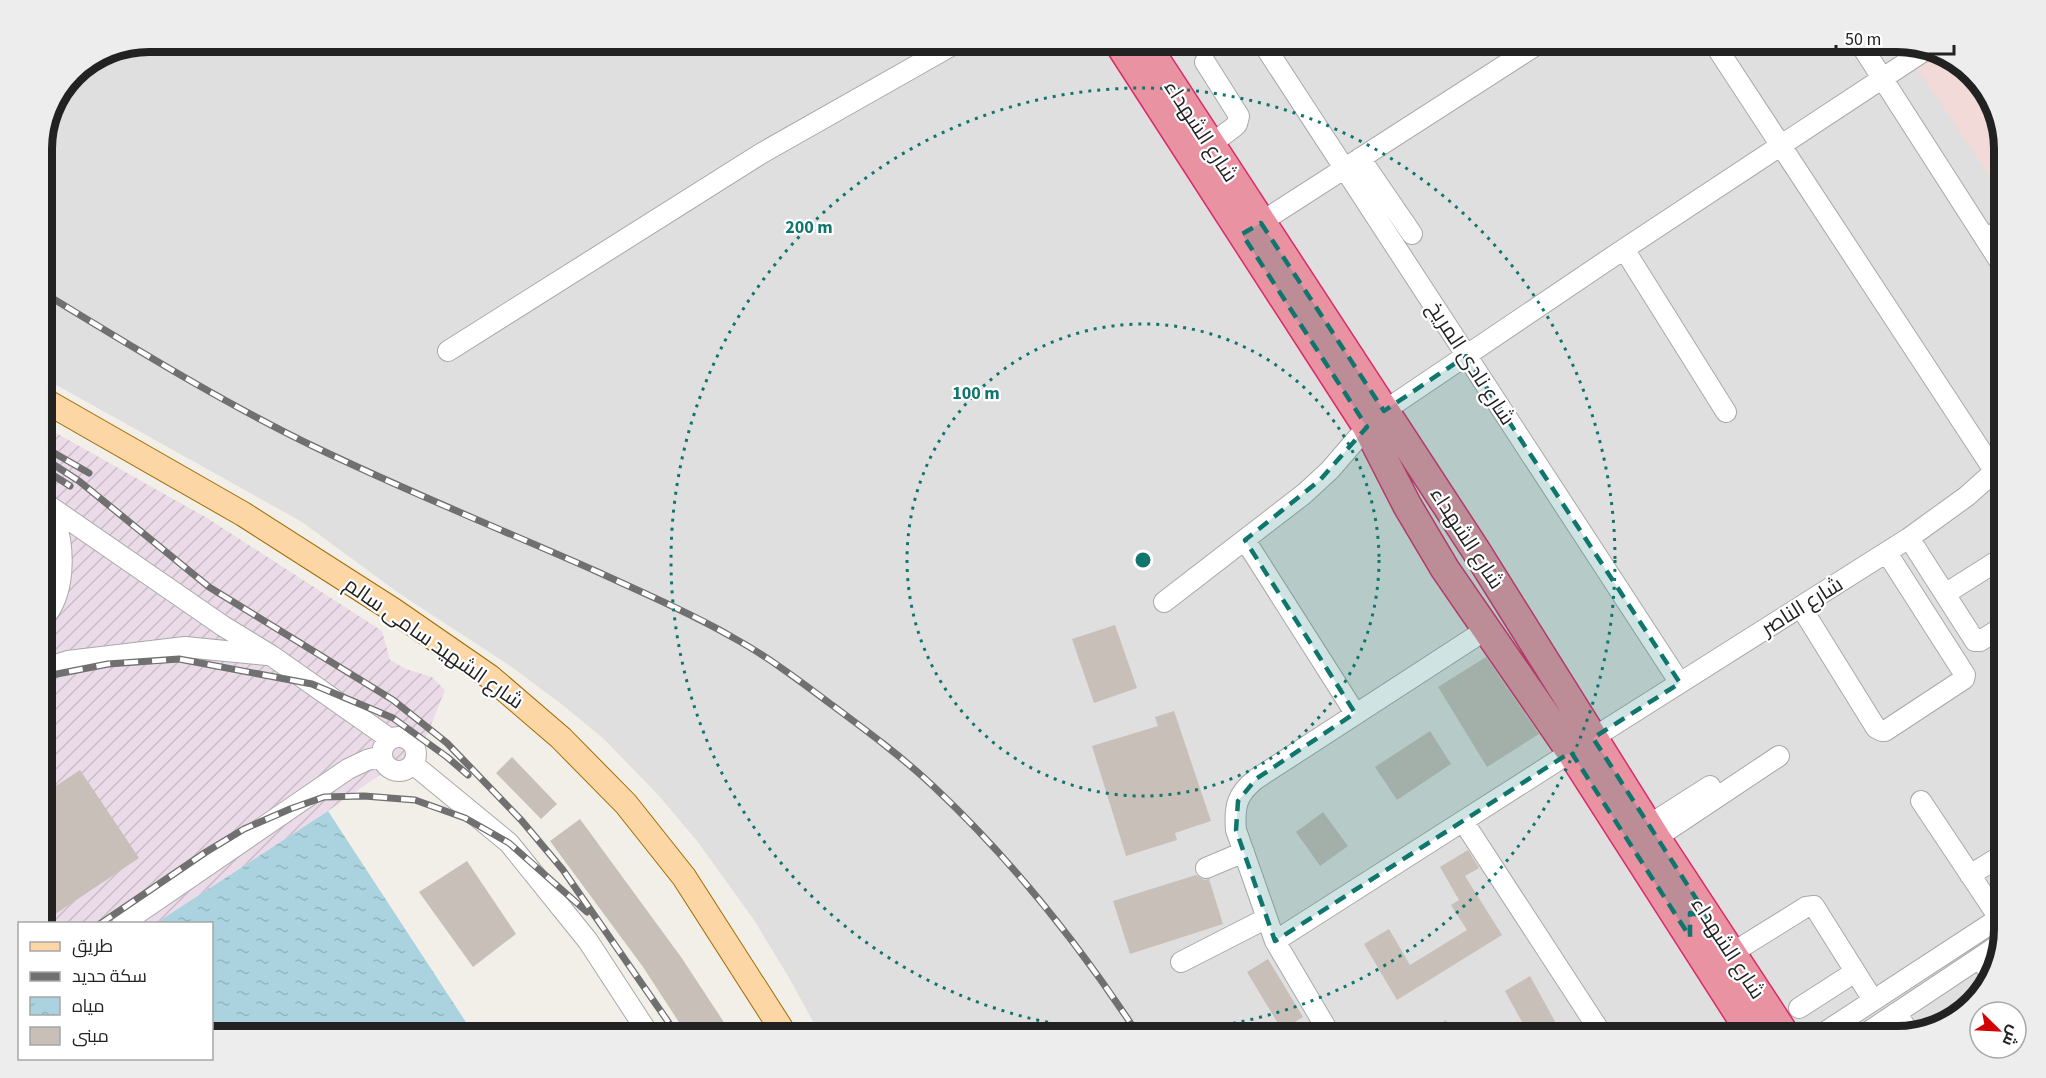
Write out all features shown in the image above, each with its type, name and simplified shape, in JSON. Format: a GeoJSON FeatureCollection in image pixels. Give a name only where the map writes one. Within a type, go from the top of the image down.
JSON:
{"type":"FeatureCollection","features":[{"type":"Feature","properties":{"kind":"highway","name":"شارع الشهداء"},"geometry":{"type":"LineString","coordinates":[[1125,52],[1251,229],[1376,419],[1436,490],[1475,549],[1582,745],[1655,847]]}},
{"type":"Feature","properties":{"kind":"highway","name":"شارع الشهداء"},"geometry":{"type":"LineString","coordinates":[[1150,52],[1210,145],[1251,229]]}},
{"type":"Feature","properties":{"kind":"highway","name":"شارع الشهداء"},"geometry":{"type":"LineString","coordinates":[[1376,419],[1407,505],[1445,568],[1487,629],[1582,745],[1655,847],[1699,927],[1748,1026]]}},
{"type":"Feature","properties":{"kind":"highway"},"geometry":{"type":"LineString","coordinates":[[1407,505],[1424,502],[1436,490]]}},
{"type":"Feature","properties":{"kind":"highway"},"geometry":{"type":"LineString","coordinates":[[1445,568],[1457,554],[1475,549]]}},
{"type":"Feature","properties":{"kind":"highway","name":"شارع الشهداء"},"geometry":{"type":"LineString","coordinates":[[1699,927],[1732,953],[1779,1026]]}},
{"type":"Feature","properties":{"kind":"main road","name":"شارع الشهيد سامى سالم"},"geometry":{"type":"LineString","coordinates":[[53,405],[243,514],[393,610],[490,677],[561,738],[626,804],[684,877],[780,1026]]}},
{"type":"Feature","properties":{"kind":"street"},"geometry":{"type":"LineString","coordinates":[[448,351],[762,153],[940,52]]}},
{"type":"Feature","properties":{"kind":"street","name":"شارع نادى المريخ"},"geometry":{"type":"LineString","coordinates":[[1269,52],[1352,163],[1466,356],[1680,683]]}},
{"type":"Feature","properties":{"kind":"street"},"geometry":{"type":"LineString","coordinates":[[1251,229],[1525,52]]}},
{"type":"Feature","properties":{"kind":"street"},"geometry":{"type":"LineString","coordinates":[[1719,52],[1780,146],[1993,460]]}},
{"type":"Feature","properties":{"kind":"street"},"geometry":{"type":"LineString","coordinates":[[1865,52],[1993,250]]}},
{"type":"Feature","properties":{"kind":"street"},"geometry":{"type":"LineString","coordinates":[[1164,602],[1320,480],[1376,419],[1624,249],[1918,55]]}},
{"type":"Feature","properties":{"kind":"street"},"geometry":{"type":"LineString","coordinates":[[1205,62],[1239,116],[1234,127],[1210,145]]}},
{"type":"Feature","properties":{"kind":"street"},"geometry":{"type":"LineString","coordinates":[[1352,163],[1412,234]]}},
{"type":"Feature","properties":{"kind":"street"},"geometry":{"type":"LineString","coordinates":[[1986,238],[1993,234]]}},
{"type":"Feature","properties":{"kind":"street"},"geometry":{"type":"LineString","coordinates":[[1624,249],[1726,412]]}},
{"type":"Feature","properties":{"kind":"street","name":"شارع الناصر"},"geometry":{"type":"LineString","coordinates":[[1275,941],[1887,553],[1939,518],[1993,473]]}},
{"type":"Feature","properties":{"kind":"street"},"geometry":{"type":"LineString","coordinates":[[53,508],[223,626],[272,656],[386,747],[388,768],[394,771],[408,769],[413,765],[416,752],[414,745],[404,737],[386,747],[367,760],[348,769],[125,922]]}},
{"type":"Feature","properties":{"kind":"street"},"geometry":{"type":"LineString","coordinates":[[53,521],[60,537],[61,574],[57,596],[53,602]]}},
{"type":"Feature","properties":{"kind":"street"},"geometry":{"type":"LineString","coordinates":[[1909,538],[1975,641],[1980,641],[1994,632]]}},
{"type":"Feature","properties":{"kind":"street"},"geometry":{"type":"LineString","coordinates":[[1245,540],[1355,713]]}},
{"type":"Feature","properties":{"kind":"street"},"geometry":{"type":"LineString","coordinates":[[1801,607],[1876,728],[1885,731],[1964,679],[1965,675],[1887,553]]}},
{"type":"Feature","properties":{"kind":"street"},"geometry":{"type":"LineString","coordinates":[[1945,594],[1994,563]]}},
{"type":"Feature","properties":{"kind":"street"},"geometry":{"type":"LineString","coordinates":[[1325,1026],[1275,941],[1236,830],[1235,815],[1238,801],[1245,788],[1355,713],[1487,629]]}},
{"type":"Feature","properties":{"kind":"street"},"geometry":{"type":"LineString","coordinates":[[53,666],[68,661],[185,647],[272,656]]}},
{"type":"Feature","properties":{"kind":"street"},"geometry":{"type":"LineString","coordinates":[[1655,847],[1779,756]]}},
{"type":"Feature","properties":{"kind":"street"},"geometry":{"type":"LineString","coordinates":[[413,765],[509,843],[588,941],[643,1026]]}},
{"type":"Feature","properties":{"kind":"street"},"geometry":{"type":"LineString","coordinates":[[1655,847],[1712,785]]}},
{"type":"Feature","properties":{"kind":"street"},"geometry":{"type":"LineString","coordinates":[[1921,801],[1970,875],[1994,906]]}},
{"type":"Feature","properties":{"kind":"street"},"geometry":{"type":"LineString","coordinates":[[1463,821],[1596,1026]]}},
{"type":"Feature","properties":{"kind":"street"},"geometry":{"type":"LineString","coordinates":[[1206,868],[1244,852]]}},
{"type":"Feature","properties":{"kind":"street"},"geometry":{"type":"LineString","coordinates":[[1970,875],[1994,860]]}},
{"type":"Feature","properties":{"kind":"street"},"geometry":{"type":"LineString","coordinates":[[1732,953],[1810,906],[1814,906],[1873,1000]]}},
{"type":"Feature","properties":{"kind":"street"},"geometry":{"type":"LineString","coordinates":[[1181,962],[1267,918]]}},
{"type":"Feature","properties":{"kind":"street"},"geometry":{"type":"LineString","coordinates":[[1834,1026],[1994,922]]}},
{"type":"Feature","properties":{"kind":"street"},"geometry":{"type":"LineString","coordinates":[[1877,1026],[1991,950]]}},
{"type":"Feature","properties":{"kind":"street"},"geometry":{"type":"LineString","coordinates":[[1980,958],[1985,966]]}},
{"type":"Feature","properties":{"kind":"street"},"geometry":{"type":"LineString","coordinates":[[1799,1008],[1855,972]]}},
{"type":"Feature","properties":{"kind":"street"},"geometry":{"type":"LineString","coordinates":[[1896,1013],[1904,1025]]}},
{"type":"Feature","properties":{"kind":"highlighted area"},"geometry":{"type":"Polygon","coordinates":[[[1261,223],[1384,411],[1466,356],[1680,683],[1593,738],[1708,917],[1690,913],[1690,937],[1571,752],[1275,941],[1236,830],[1238,801],[1256,779],[1355,713],[1245,540],[1320,480],[1367,427],[1242,234],[1261,223]]]}},
{"type":"Feature","properties":{"kind":"shaded area"},"geometry":{"type":"Polygon","coordinates":[[[150,52],[1896,52],[1927,58],[1950,69],[1960,77],[1977,96],[1992,131],[1994,928],[1992,947],[1977,982],[1950,1009],[1921,1022],[1896,1026],[816,1026],[754,920],[697,841],[660,797],[605,740],[564,706],[509,665],[400,594],[302,522],[53,383],[53,143],[56,125],[63,107],[73,91],[101,66],[131,54],[150,52]]]}},
{"type":"Feature","properties":{"kind":"shaded area"},"geometry":{"type":"Polygon","coordinates":[[[1907,53],[1927,58],[1950,69],[1977,96],[1992,131],[1993,182],[1907,53]]]}},
{"type":"Feature","properties":{"kind":"shaded area"},"geometry":{"type":"Polygon","coordinates":[[[53,431],[207,518],[382,631],[390,660],[406,669],[432,677],[445,690],[423,745],[328,811],[158,922],[53,922],[53,431]]]}},
{"type":"Feature","properties":{"kind":"water"},"geometry":{"type":"Polygon","coordinates":[[[328,811],[468,1026],[213,1026],[213,922],[158,922],[328,811]]]}},
{"type":"Feature","properties":{"kind":"building"},"geometry":{"type":"Polygon","coordinates":[[[1115,625],[1137,688],[1094,703],[1072,639],[1115,625]]]}},
{"type":"Feature","properties":{"kind":"building"},"geometry":{"type":"Polygon","coordinates":[[[1486,657],[1539,734],[1487,767],[1438,687],[1486,657]]]}},
{"type":"Feature","properties":{"kind":"building"},"geometry":{"type":"Polygon","coordinates":[[[1174,711],[1211,821],[1175,833],[1177,840],[1126,856],[1092,746],[1158,726],[1155,717],[1174,711]]]}},
{"type":"Feature","properties":{"kind":"building"},"geometry":{"type":"Polygon","coordinates":[[[1430,731],[1451,764],[1397,800],[1375,767],[1430,731]]]}},
{"type":"Feature","properties":{"kind":"building"},"geometry":{"type":"Polygon","coordinates":[[[512,757],[557,804],[541,819],[496,773],[512,757]]]}},
{"type":"Feature","properties":{"kind":"building"},"geometry":{"type":"Polygon","coordinates":[[[80,770],[139,858],[53,916],[53,788],[80,770]]]}},
{"type":"Feature","properties":{"kind":"building"},"geometry":{"type":"Polygon","coordinates":[[[1323,812],[1348,846],[1320,866],[1296,832],[1323,812]]]}},
{"type":"Feature","properties":{"kind":"building"},"geometry":{"type":"Polygon","coordinates":[[[580,819],[681,957],[726,1026],[681,1026],[643,967],[550,841],[580,819]]]}},
{"type":"Feature","properties":{"kind":"building"},"geometry":{"type":"Polygon","coordinates":[[[1468,850],[1479,868],[1465,876],[1502,935],[1397,1000],[1364,944],[1389,929],[1410,965],[1467,930],[1451,905],[1459,900],[1440,867],[1468,850]]]}},
{"type":"Feature","properties":{"kind":"building"},"geometry":{"type":"Polygon","coordinates":[[[467,861],[516,934],[473,967],[419,892],[467,861]]]}},
{"type":"Feature","properties":{"kind":"building"},"geometry":{"type":"Polygon","coordinates":[[[1196,875],[1204,880],[1209,879],[1223,924],[1130,954],[1113,901],[1196,875]]]}},
{"type":"Feature","properties":{"kind":"building"},"geometry":{"type":"Polygon","coordinates":[[[1268,959],[1303,1017],[1288,1026],[1280,1026],[1247,972],[1268,959]]]}},
{"type":"Feature","properties":{"kind":"building"},"geometry":{"type":"Polygon","coordinates":[[[1530,976],[1557,1026],[1515,1026],[1522,1022],[1505,991],[1530,976]]]}},
{"type":"Feature","properties":{"kind":"building"},"geometry":{"type":"Polygon","coordinates":[[[1446,1020],[1450,1026],[1437,1026],[1446,1020]]]}},
{"type":"Feature","properties":{"kind":"railway"},"geometry":{"type":"LineString","coordinates":[[53,299],[179,374],[283,431],[388,481],[666,603],[745,644],[771,661],[897,754],[962,814],[1044,905],[1132,1026]]}},
{"type":"Feature","properties":{"kind":"railway"},"geometry":{"type":"LineString","coordinates":[[53,452],[89,473]]}},
{"type":"Feature","properties":{"kind":"railway"},"geometry":{"type":"LineString","coordinates":[[53,464],[79,481],[209,587],[393,700],[447,743],[522,821],[563,870],[671,1026]]}},
{"type":"Feature","properties":{"kind":"railway"},"geometry":{"type":"LineString","coordinates":[[53,475],[70,486]]}},
{"type":"Feature","properties":{"kind":"railway"},"geometry":{"type":"LineString","coordinates":[[53,675],[108,664],[179,659],[312,684],[393,718],[468,775]]}},
{"type":"Feature","properties":{"kind":"railway"},"geometry":{"type":"LineString","coordinates":[[103,922],[244,829],[324,797],[364,796],[415,800],[465,818],[509,843],[587,912]]}}]}
